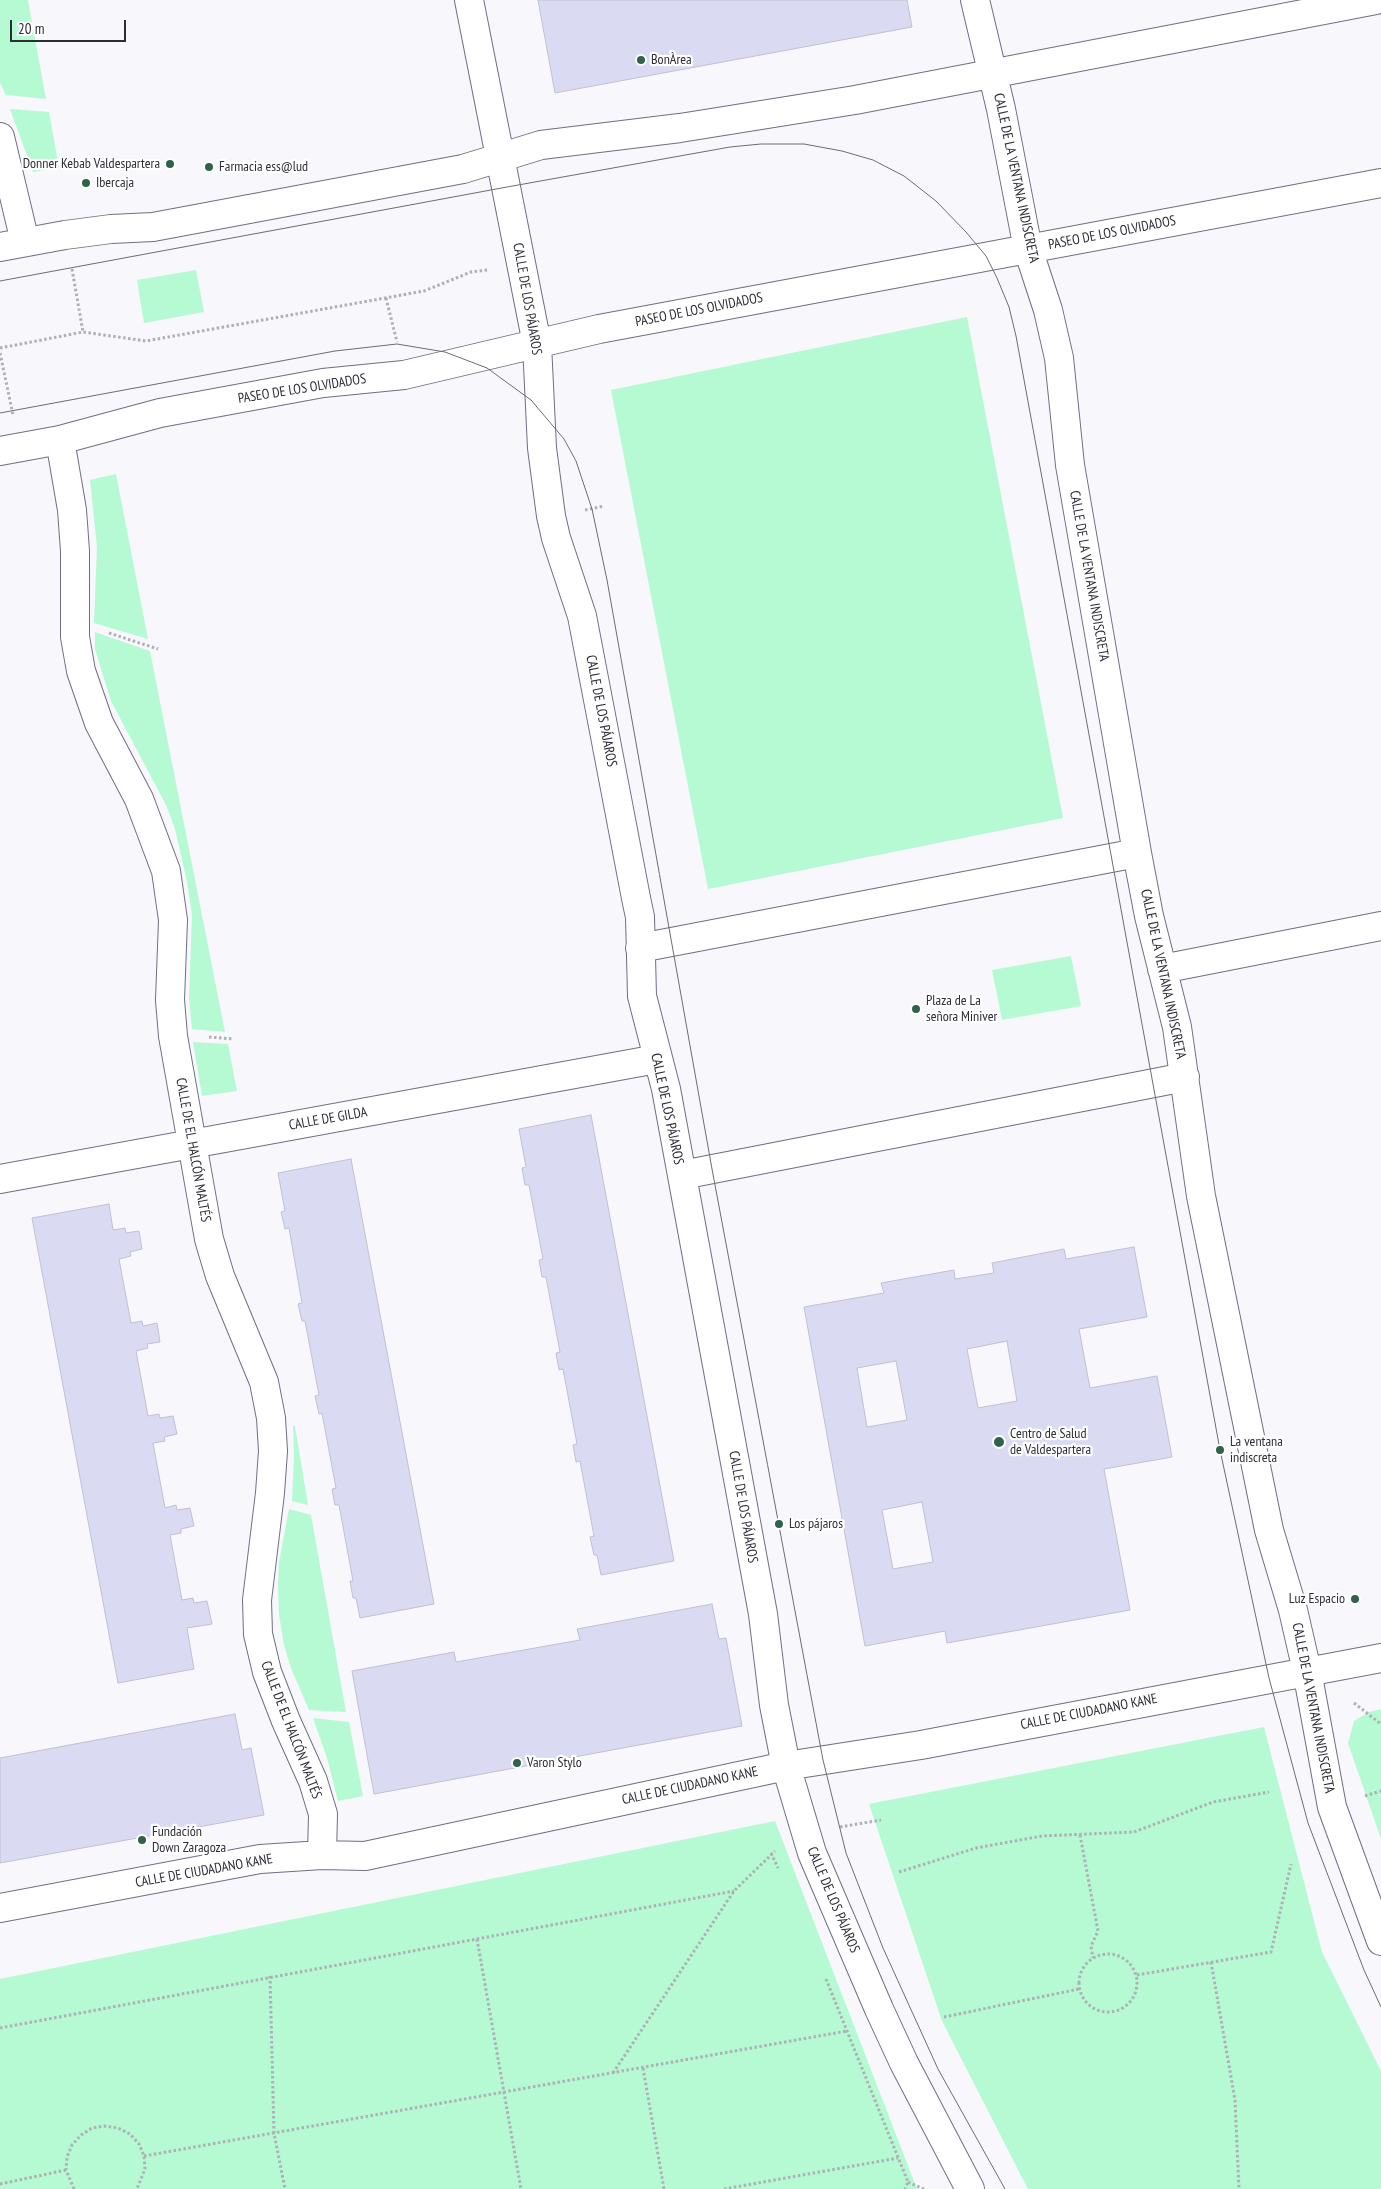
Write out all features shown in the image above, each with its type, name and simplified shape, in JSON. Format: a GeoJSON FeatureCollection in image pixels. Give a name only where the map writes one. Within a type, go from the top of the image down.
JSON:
{"type":"FeatureCollection","features":[{"type":"Feature","properties":{"kind":"street","name":"CALLE DE LOS PÁJAROS"},"geometry":{"type":"LineString","coordinates":[[469,0],[537,344],[542,448],[551,516],[587,637],[636,898],[642,996],[666,1089],[763,1614],[774,1705],[786,1766],[812,1853],[846,1928],[879,2009],[904,2063],[970,2189]]}},
{"type":"Feature","properties":{"kind":"street","name":"CALLE DE LA VENTANA INDISCRETA"},"geometry":{"type":"LineString","coordinates":[[975,0],[994,75],[1028,249],[1046,303],[1059,358],[1070,465],[1137,853],[1149,916],[1177,1027],[1202,1196],[1267,1520],[1293,1610],[1307,1671],[1332,1807],[1381,1941]]}},
{"type":"Feature","properties":{"kind":"street"},"geometry":{"type":"LineString","coordinates":[[0,137],[13,245],[65,234],[153,227],[463,169],[542,145],[680,128],[994,75],[1376,0]]}},
{"type":"Feature","properties":{"kind":"street","name":"PASEO DE LOS OLVIDADOS"},"geometry":{"type":"LineString","coordinates":[[10,449],[60,440],[160,413],[323,383],[404,374],[599,329],[1381,183]]}},
{"type":"Feature","properties":{"kind":"street","name":"CALLE DE EL HALCÓN MALTÉS"},"geometry":{"type":"LineString","coordinates":[[60,440],[72,510],[75,551],[75,622],[81,671],[99,723],[139,799],[166,871],[173,920],[170,1000],[173,1036],[194,1143],[209,1239],[220,1276],[264,1382],[271,1418],[270,1493],[257,1600],[258,1634],[267,1672],[286,1721],[313,1781],[323,1814],[322,1855]]}},
{"type":"Feature","properties":{"kind":"street"},"geometry":{"type":"LineString","coordinates":[[640,948],[1137,853]]}},
{"type":"Feature","properties":{"kind":"street"},"geometry":{"type":"LineString","coordinates":[[1162,969],[1381,926]]}},
{"type":"Feature","properties":{"kind":"street","name":"CALLE DE GILDA"},"geometry":{"type":"LineString","coordinates":[[0,1179],[657,1059]]}},
{"type":"Feature","properties":{"kind":"street"},"geometry":{"type":"LineString","coordinates":[[682,1175],[1185,1078]]}},
{"type":"Feature","properties":{"kind":"street","name":"CALLE DE CIUDADANO KANE"},"geometry":{"type":"LineString","coordinates":[[0,1908],[260,1859],[322,1855],[365,1856],[786,1766],[921,1745],[1381,1658]]}},
{"type":"Feature","properties":{"kind":"path"},"geometry":{"type":"LineString","coordinates":[[65,234],[83,332]]}},
{"type":"Feature","properties":{"kind":"path"},"geometry":{"type":"LineString","coordinates":[[0,348],[83,332],[146,341],[424,291],[471,272],[522,263]]}},
{"type":"Feature","properties":{"kind":"path"},"geometry":{"type":"LineString","coordinates":[[386,298],[404,374]]}},
{"type":"Feature","properties":{"kind":"path"},"geometry":{"type":"LineString","coordinates":[[0,353],[10,449]]}},
{"type":"Feature","properties":{"kind":"path"},"geometry":{"type":"LineString","coordinates":[[582,510],[604,506]]}},
{"type":"Feature","properties":{"kind":"path"},"geometry":{"type":"LineString","coordinates":[[75,622],[158,649]]}},
{"type":"Feature","properties":{"kind":"path"},"geometry":{"type":"LineString","coordinates":[[1354,1703],[1381,1724]]}},
{"type":"Feature","properties":{"kind":"path"},"geometry":{"type":"LineString","coordinates":[[1357,1799],[1381,1791]]}},
{"type":"Feature","properties":{"kind":"path"},"geometry":{"type":"LineString","coordinates":[[898,1872],[976,1848],[1042,1836],[1134,1832],[1213,1802],[1269,1792]]}},
{"type":"Feature","properties":{"kind":"path"},"geometry":{"type":"LineString","coordinates":[[1080,1835],[1098,1931],[1091,1946],[1093,1958]]}},
{"type":"Feature","properties":{"kind":"path"},"geometry":{"type":"LineString","coordinates":[[612,2073],[734,1891],[771,1853],[782,1876]]}},
{"type":"Feature","properties":{"kind":"path"},"geometry":{"type":"LineString","coordinates":[[1136,1975],[1271,1952],[1291,1864]]}},
{"type":"Feature","properties":{"kind":"path"},"geometry":{"type":"LineString","coordinates":[[0,2028],[270,1976],[734,1891]]}},
{"type":"Feature","properties":{"kind":"path"},"geometry":{"type":"LineString","coordinates":[[476,1939],[522,2189]]}},
{"type":"Feature","properties":{"kind":"path"},"geometry":{"type":"LineString","coordinates":[[1106,1953],[1116,1954],[1132,1966],[1136,1975],[1136,1994],[1124,2008],[1115,2011],[1106,2012],[1088,2005],[1079,1989],[1082,1969],[1093,1958],[1106,1953]]}},
{"type":"Feature","properties":{"kind":"path"},"geometry":{"type":"LineString","coordinates":[[1211,1962],[1235,2100],[1239,2189]]}},
{"type":"Feature","properties":{"kind":"path"},"geometry":{"type":"LineString","coordinates":[[270,1976],[274,2133],[285,2189]]}},
{"type":"Feature","properties":{"kind":"path"},"geometry":{"type":"LineString","coordinates":[[826,1978],[908,2182],[905,2189]]}},
{"type":"Feature","properties":{"kind":"path"},"geometry":{"type":"LineString","coordinates":[[944,2017],[1079,1989]]}},
{"type":"Feature","properties":{"kind":"path"},"geometry":{"type":"LineString","coordinates":[[144,2156],[847,2031]]}},
{"type":"Feature","properties":{"kind":"path"},"geometry":{"type":"LineString","coordinates":[[643,2068],[664,2189]]}},
{"type":"Feature","properties":{"kind":"path"},"geometry":{"type":"LineString","coordinates":[[74,2189],[66,2170],[67,2157],[72,2145],[81,2135],[92,2128],[105,2126],[118,2128],[130,2134],[139,2144],[144,2156],[145,2169],[142,2182],[137,2189]]}},
{"type":"Feature","properties":{"kind":"path"},"geometry":{"type":"LineString","coordinates":[[724,2189],[899,2158]]}},
{"type":"Feature","properties":{"kind":"path"},"geometry":{"type":"LineString","coordinates":[[0,2184],[66,2170]]}},
{"type":"Feature","properties":{"kind":"path"},"geometry":{"type":"LineString","coordinates":[[908,2182],[924,2189]]}},
{"type":"Feature","properties":{"kind":"green space"},"geometry":{"type":"Polygon","coordinates":[[[0,0],[28,0],[46,99],[6,95],[0,83],[0,0]]]}},
{"type":"Feature","properties":{"kind":"green space"},"geometry":{"type":"Polygon","coordinates":[[[10,109],[49,112],[59,168],[33,172],[10,109]]]}},
{"type":"Feature","properties":{"kind":"green space"},"geometry":{"type":"Polygon","coordinates":[[[196,270],[204,312],[144,323],[137,280],[196,270]]]}},
{"type":"Feature","properties":{"kind":"green space"},"geometry":{"type":"Polygon","coordinates":[[[967,317],[1063,818],[708,889],[611,390],[967,317]]]}},
{"type":"Feature","properties":{"kind":"green space"},"geometry":{"type":"Polygon","coordinates":[[[116,474],[148,639],[94,623],[97,547],[90,480],[116,474]]]}},
{"type":"Feature","properties":{"kind":"green space"},"geometry":{"type":"Polygon","coordinates":[[[95,632],[150,651],[225,1032],[192,1029],[189,998],[192,915],[175,829],[166,805],[111,701],[95,649],[95,632]]]}},
{"type":"Feature","properties":{"kind":"green space"},"geometry":{"type":"Polygon","coordinates":[[[1071,956],[1081,1006],[1002,1020],[992,970],[1071,956]]]}},
{"type":"Feature","properties":{"kind":"green space"},"geometry":{"type":"Polygon","coordinates":[[[193,1042],[228,1044],[237,1091],[202,1096],[193,1042]]]}},
{"type":"Feature","properties":{"kind":"green space"},"geometry":{"type":"Polygon","coordinates":[[[293,1426],[295,1426],[308,1505],[292,1501],[293,1426]]]}},
{"type":"Feature","properties":{"kind":"green space"},"geometry":{"type":"Polygon","coordinates":[[[289,1509],[311,1515],[346,1712],[309,1710],[291,1668],[284,1645],[279,1615],[278,1584],[279,1562],[289,1509]]]}},
{"type":"Feature","properties":{"kind":"green space"},"geometry":{"type":"Polygon","coordinates":[[[1381,1709],[1381,1839],[1348,1743],[1354,1721],[1369,1712],[1381,1709]]]}},
{"type":"Feature","properties":{"kind":"green space"},"geometry":{"type":"Polygon","coordinates":[[[313,1718],[349,1722],[363,1796],[338,1801],[327,1758],[313,1718]]]}},
{"type":"Feature","properties":{"kind":"green space"},"geometry":{"type":"Polygon","coordinates":[[[1264,1727],[1322,1952],[1381,2071],[1381,2189],[1028,2189],[942,2021],[869,1804],[1264,1727]]]}},
{"type":"Feature","properties":{"kind":"green space"},"geometry":{"type":"Polygon","coordinates":[[[775,1821],[917,2189],[0,2189],[0,1979],[775,1821]]]}},
{"type":"Feature","properties":{"kind":"building","name":"BonÀrea"},"geometry":{"type":"Polygon","coordinates":[[[538,0],[907,0],[912,27],[555,93],[538,0]]]}},
{"type":"Feature","properties":{"kind":"building"},"geometry":{"type":"Polygon","coordinates":[[[591,1115],[674,1561],[601,1575],[597,1555],[594,1555],[590,1537],[594,1536],[580,1461],[576,1462],[573,1445],[577,1444],[563,1369],[559,1370],[556,1353],[560,1352],[546,1277],[542,1277],[539,1260],[543,1259],[529,1185],[525,1185],[522,1168],[526,1167],[519,1129],[591,1115]]]}},
{"type":"Feature","properties":{"kind":"building"},"geometry":{"type":"Polygon","coordinates":[[[351,1159],[434,1604],[360,1618],[356,1598],[353,1598],[350,1581],[353,1581],[339,1505],[335,1505],[332,1489],[336,1488],[322,1413],[319,1414],[315,1396],[319,1395],[305,1321],[302,1321],[298,1304],[302,1303],[289,1228],[285,1229],[281,1212],[285,1211],[278,1173],[351,1159]]]}},
{"type":"Feature","properties":{"kind":"building"},"geometry":{"type":"Polygon","coordinates":[[[109,1204],[113,1230],[125,1228],[126,1233],[139,1231],[142,1249],[130,1252],[131,1256],[119,1259],[131,1323],[142,1321],[143,1326],[157,1323],[160,1342],[147,1344],[148,1348],[136,1351],[148,1416],[159,1414],[160,1418],[173,1416],[177,1434],[164,1437],[165,1441],[153,1443],[165,1508],[176,1505],[177,1510],[190,1508],[194,1526],[181,1529],[181,1533],[170,1535],[182,1600],[193,1598],[194,1603],[207,1601],[212,1624],[187,1628],[194,1669],[118,1683],[32,1218],[109,1204]]]}},
{"type":"Feature","properties":{"kind":"building","name":"Centro de Salud de Valdespartera"},"geometry":{"type":"Polygon","coordinates":[[[1134,1247],[1147,1317],[1079,1329],[1090,1388],[1157,1376],[1172,1457],[1104,1469],[1130,1610],[947,1643],[945,1631],[865,1646],[804,1307],[884,1293],[881,1283],[954,1270],[955,1279],[994,1273],[992,1263],[1064,1249],[1066,1259],[1134,1247]],[[1007,1341],[967,1349],[978,1408],[1017,1401],[1007,1341]],[[896,1361],[857,1368],[867,1427],[907,1420],[896,1361]],[[922,1502],[882,1510],[893,1569],[933,1562],[922,1502]]]}},
{"type":"Feature","properties":{"kind":"building"},"geometry":{"type":"Polygon","coordinates":[[[712,1604],[719,1639],[726,1638],[742,1726],[374,1794],[352,1671],[454,1652],[456,1662],[580,1640],[577,1629],[712,1604]]]}},
{"type":"Feature","properties":{"kind":"building"},"geometry":{"type":"Polygon","coordinates":[[[235,1714],[242,1750],[251,1748],[264,1815],[0,1863],[0,1758],[235,1714]]]}},
{"type":"Feature","properties":{"kind":"tram line"},"geometry":{"type":"LineString","coordinates":[[0,281],[507,187],[730,147],[761,144],[804,144],[842,151],[873,160],[904,176],[936,201],[986,256],[1009,307],[1016,336],[1220,1450],[1269,1678],[1308,1823],[1364,1970],[1381,2007]]}},
{"type":"Feature","properties":{"kind":"tram line"},"geometry":{"type":"LineString","coordinates":[[0,413],[335,351],[397,344],[445,352],[487,368],[531,400],[564,439],[576,461],[592,509],[607,580],[712,1169],[823,1760],[846,1853],[883,1948],[938,2069],[1005,2189]]}},
{"type":"Feature","properties":{"kind":"place","name":"BonÀrea"},"geometry":{"type":"Point","coordinates":[641,60]}},
{"type":"Feature","properties":{"kind":"place","name":"Donner Kebab Valdespartera"},"geometry":{"type":"Point","coordinates":[170,164]}},
{"type":"Feature","properties":{"kind":"place","name":"Farmacia ess@lud"},"geometry":{"type":"Point","coordinates":[209,167]}},
{"type":"Feature","properties":{"kind":"place","name":"Ibercaja"},"geometry":{"type":"Point","coordinates":[86,183]}},
{"type":"Feature","properties":{"kind":"place","name":"Plaza de La señora Miniver"},"geometry":{"type":"Point","coordinates":[916,1009]}},
{"type":"Feature","properties":{"kind":"place","name":"Centro de Salud de Valdespartera"},"geometry":{"type":"Point","coordinates":[999,1442]}},
{"type":"Feature","properties":{"kind":"place","name":"La ventana indiscreta"},"geometry":{"type":"Point","coordinates":[1220,1450]}},
{"type":"Feature","properties":{"kind":"place","name":"Los pájaros"},"geometry":{"type":"Point","coordinates":[779,1524]}},
{"type":"Feature","properties":{"kind":"place","name":"Luz Espacio"},"geometry":{"type":"Point","coordinates":[1355,1599]}},
{"type":"Feature","properties":{"kind":"place","name":"Varon Stylo"},"geometry":{"type":"Point","coordinates":[517,1763]}},
{"type":"Feature","properties":{"kind":"place","name":"Fundación Down Zaragoza"},"geometry":{"type":"Point","coordinates":[142,1840]}}]}
